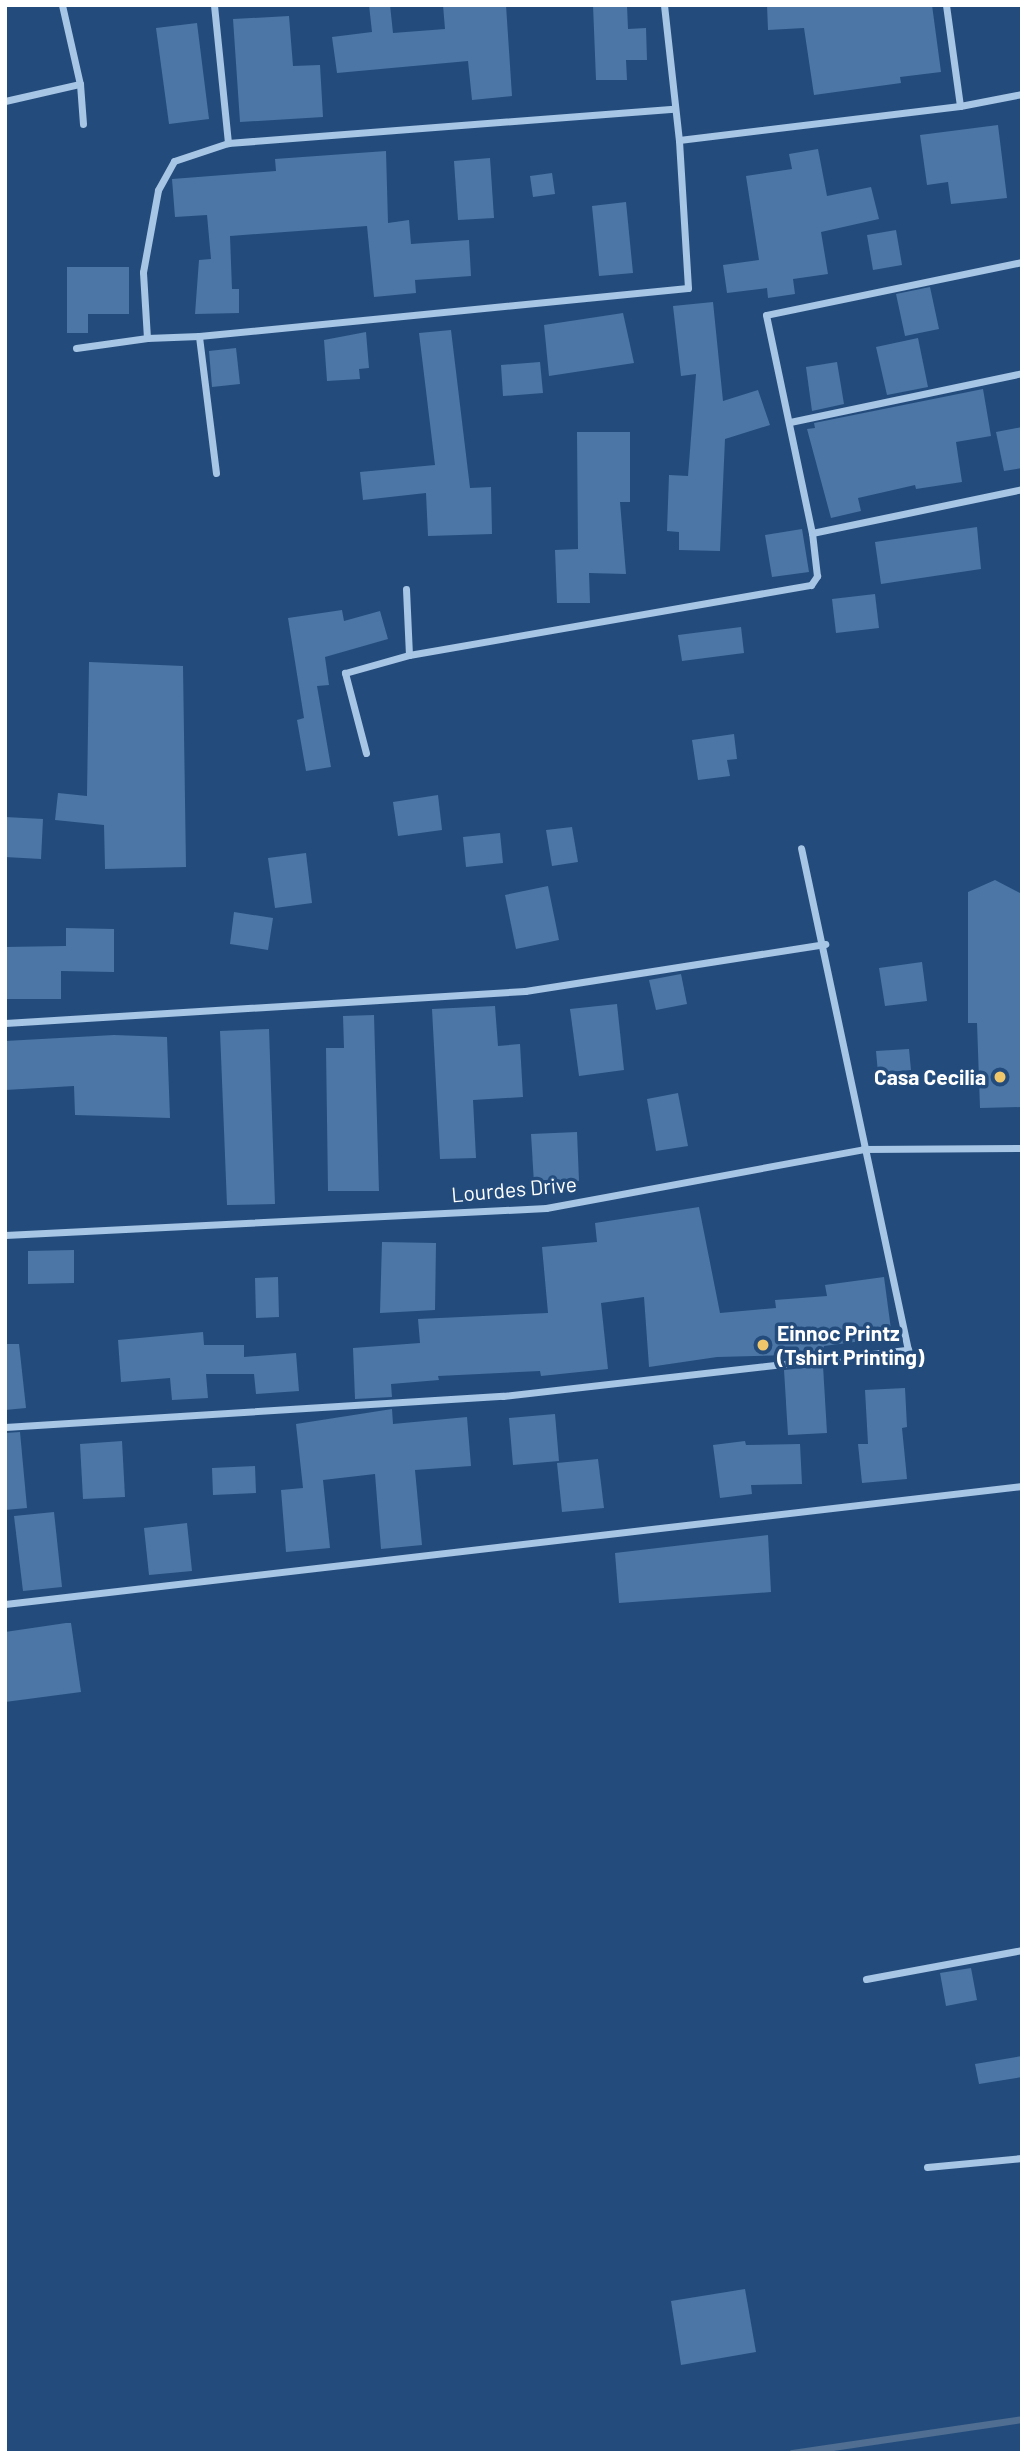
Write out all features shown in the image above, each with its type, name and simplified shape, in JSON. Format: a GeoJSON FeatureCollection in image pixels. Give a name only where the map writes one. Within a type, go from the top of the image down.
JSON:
{"type":"FeatureCollection","features":[{"type":"Feature","properties":{"kind":"street"},"geometry":{"type":"LineString","coordinates":[[62,5],[80,84],[83,124]]}},
{"type":"Feature","properties":{"kind":"street"},"geometry":{"type":"LineString","coordinates":[[214,5],[228,143]]}},
{"type":"Feature","properties":{"kind":"street"},"geometry":{"type":"LineString","coordinates":[[76,348],[147,338],[199,336],[688,288],[679,140],[664,5]]}},
{"type":"Feature","properties":{"kind":"street"},"geometry":{"type":"LineString","coordinates":[[946,5],[960,106]]}},
{"type":"Feature","properties":{"kind":"street"},"geometry":{"type":"LineString","coordinates":[[5,101],[80,84]]}},
{"type":"Feature","properties":{"kind":"street"},"geometry":{"type":"LineString","coordinates":[[679,140],[960,106],[1022,94]]}},
{"type":"Feature","properties":{"kind":"street"},"geometry":{"type":"LineString","coordinates":[[147,338],[143,272],[158,190],[174,161],[228,143],[674,109]]}},
{"type":"Feature","properties":{"kind":"street"},"geometry":{"type":"LineString","coordinates":[[366,753],[345,673],[409,655],[811,585],[817,576],[812,533],[765,315],[1022,262]]}},
{"type":"Feature","properties":{"kind":"street"},"geometry":{"type":"LineString","coordinates":[[199,336],[216,473]]}},
{"type":"Feature","properties":{"kind":"street"},"geometry":{"type":"LineString","coordinates":[[790,422],[1022,373]]}},
{"type":"Feature","properties":{"kind":"street"},"geometry":{"type":"LineString","coordinates":[[812,533],[1022,489]]}},
{"type":"Feature","properties":{"kind":"street"},"geometry":{"type":"LineString","coordinates":[[406,589],[409,655]]}},
{"type":"Feature","properties":{"kind":"street"},"geometry":{"type":"LineString","coordinates":[[5,1427],[503,1396],[908,1350],[863,1149],[825,944],[802,848]]}},
{"type":"Feature","properties":{"kind":"street"},"geometry":{"type":"LineString","coordinates":[[5,1023],[525,991],[825,944]]}},
{"type":"Feature","properties":{"kind":"street","name":"Lourdes Drive"},"geometry":{"type":"LineString","coordinates":[[5,1235],[546,1208],[863,1149],[1022,1148]]}},
{"type":"Feature","properties":{"kind":"street"},"geometry":{"type":"LineString","coordinates":[[5,1604],[1022,1486]]}},
{"type":"Feature","properties":{"kind":"street"},"geometry":{"type":"LineString","coordinates":[[866,1979],[1022,1950]]}},
{"type":"Feature","properties":{"kind":"street"},"geometry":{"type":"LineString","coordinates":[[927,2167],[1022,2158]]}},
{"type":"Feature","properties":{"kind":"building"},"geometry":{"type":"Polygon","coordinates":[[[369,5],[390,5],[393,33],[445,29],[443,5],[506,5],[512,96],[472,100],[468,61],[337,73],[332,37],[372,32],[369,5]]]}},
{"type":"Feature","properties":{"kind":"building"},"geometry":{"type":"Polygon","coordinates":[[[593,5],[627,5],[628,29],[646,28],[647,60],[626,60],[627,80],[596,80],[593,5]]]}},
{"type":"Feature","properties":{"kind":"building"},"geometry":{"type":"Polygon","coordinates":[[[767,5],[932,5],[941,72],[900,77],[901,83],[814,95],[804,28],[768,30],[767,5]]]}},
{"type":"Feature","properties":{"kind":"building"},"geometry":{"type":"Polygon","coordinates":[[[289,16],[293,66],[320,65],[323,117],[240,122],[233,19],[289,16]]]}},
{"type":"Feature","properties":{"kind":"building"},"geometry":{"type":"Polygon","coordinates":[[[197,23],[209,119],[169,124],[156,28],[197,23]]]}},
{"type":"Feature","properties":{"kind":"building"},"geometry":{"type":"Polygon","coordinates":[[[998,125],[1007,198],[951,204],[948,182],[927,185],[920,135],[998,125]]]}},
{"type":"Feature","properties":{"kind":"building"},"geometry":{"type":"Polygon","coordinates":[[[818,149],[827,196],[871,187],[879,219],[821,232],[828,274],[793,279],[795,294],[768,298],[767,288],[727,293],[723,265],[759,260],[746,176],[792,169],[789,154],[818,149]]]}},
{"type":"Feature","properties":{"kind":"building"},"geometry":{"type":"Polygon","coordinates":[[[386,151],[388,223],[409,220],[411,244],[469,240],[471,276],[415,280],[416,293],[374,297],[367,226],[230,236],[232,289],[239,289],[239,313],[195,314],[199,260],[211,259],[207,215],[175,217],[172,179],[276,171],[275,159],[386,151]]]}},
{"type":"Feature","properties":{"kind":"building"},"geometry":{"type":"Polygon","coordinates":[[[490,158],[494,218],[458,220],[454,161],[490,158]]]}},
{"type":"Feature","properties":{"kind":"building"},"geometry":{"type":"Polygon","coordinates":[[[552,173],[555,194],[533,197],[530,176],[552,173]]]}},
{"type":"Feature","properties":{"kind":"building"},"geometry":{"type":"Polygon","coordinates":[[[626,202],[633,273],[599,276],[592,206],[626,202]]]}},
{"type":"Feature","properties":{"kind":"building"},"geometry":{"type":"Polygon","coordinates":[[[896,230],[902,265],[873,270],[867,235],[896,230]]]}},
{"type":"Feature","properties":{"kind":"building"},"geometry":{"type":"Polygon","coordinates":[[[67,267],[129,267],[129,314],[88,314],[88,333],[67,333],[67,267]]]}},
{"type":"Feature","properties":{"kind":"building"},"geometry":{"type":"Polygon","coordinates":[[[930,287],[939,329],[905,336],[896,294],[930,287]]]}},
{"type":"Feature","properties":{"kind":"building"},"geometry":{"type":"Polygon","coordinates":[[[713,302],[723,401],[758,390],[770,425],[725,439],[720,551],[679,550],[679,532],[667,531],[669,475],[688,476],[696,374],[681,376],[673,306],[713,302]]]}},
{"type":"Feature","properties":{"kind":"building"},"geometry":{"type":"Polygon","coordinates":[[[623,313],[634,363],[549,376],[544,325],[623,313]]]}},
{"type":"Feature","properties":{"kind":"building"},"geometry":{"type":"Polygon","coordinates":[[[451,330],[470,488],[491,487],[492,534],[428,536],[426,493],[363,500],[360,472],[435,465],[419,333],[451,330]]]}},
{"type":"Feature","properties":{"kind":"building"},"geometry":{"type":"Polygon","coordinates":[[[366,332],[369,368],[359,369],[360,379],[327,381],[324,340],[366,332]]]}},
{"type":"Feature","properties":{"kind":"building"},"geometry":{"type":"Polygon","coordinates":[[[918,338],[928,387],[887,395],[876,347],[918,338]]]}},
{"type":"Feature","properties":{"kind":"building"},"geometry":{"type":"Polygon","coordinates":[[[236,348],[240,384],[212,387],[209,351],[236,348]]]}},
{"type":"Feature","properties":{"kind":"building"},"geometry":{"type":"Polygon","coordinates":[[[540,362],[543,393],[503,396],[501,365],[540,362]]]}},
{"type":"Feature","properties":{"kind":"building"},"geometry":{"type":"Polygon","coordinates":[[[837,362],[844,404],[812,411],[806,367],[837,362]]]}},
{"type":"Feature","properties":{"kind":"building"},"geometry":{"type":"Polygon","coordinates":[[[983,389],[991,436],[956,442],[962,482],[916,489],[915,485],[858,498],[861,511],[831,518],[807,429],[815,428],[814,423],[983,389]]]}},
{"type":"Feature","properties":{"kind":"building"},"geometry":{"type":"Polygon","coordinates":[[[1022,427],[1022,468],[1004,471],[996,432],[1022,427]]]}},
{"type":"Feature","properties":{"kind":"building"},"geometry":{"type":"Polygon","coordinates":[[[577,432],[630,432],[630,502],[620,502],[626,574],[589,573],[590,603],[557,603],[555,550],[578,549],[577,432]]]}},
{"type":"Feature","properties":{"kind":"building"},"geometry":{"type":"Polygon","coordinates":[[[977,527],[981,569],[881,584],[875,542],[977,527]]]}},
{"type":"Feature","properties":{"kind":"building"},"geometry":{"type":"Polygon","coordinates":[[[802,529],[809,572],[772,577],[765,535],[802,529]]]}},
{"type":"Feature","properties":{"kind":"building"},"geometry":{"type":"Polygon","coordinates":[[[875,594],[879,628],[836,633],[832,599],[875,594]]]}},
{"type":"Feature","properties":{"kind":"building"},"geometry":{"type":"Polygon","coordinates":[[[342,610],[344,621],[380,611],[388,639],[325,657],[329,685],[317,686],[331,767],[306,771],[297,720],[304,718],[288,618],[342,610]]]}},
{"type":"Feature","properties":{"kind":"building"},"geometry":{"type":"Polygon","coordinates":[[[741,627],[744,653],[682,661],[678,635],[741,627]]]}},
{"type":"Feature","properties":{"kind":"building"},"geometry":{"type":"Polygon","coordinates":[[[89,662],[183,666],[186,867],[105,869],[104,825],[55,820],[58,793],[87,796],[89,662]]]}},
{"type":"Feature","properties":{"kind":"building"},"geometry":{"type":"Polygon","coordinates":[[[734,734],[737,759],[727,760],[730,776],[698,780],[692,740],[734,734]]]}},
{"type":"Feature","properties":{"kind":"building"},"geometry":{"type":"Polygon","coordinates":[[[438,795],[442,830],[398,836],[393,802],[438,795]]]}},
{"type":"Feature","properties":{"kind":"building"},"geometry":{"type":"Polygon","coordinates":[[[5,817],[43,819],[41,859],[5,857],[5,817]]]}},
{"type":"Feature","properties":{"kind":"building"},"geometry":{"type":"Polygon","coordinates":[[[572,827],[578,862],[552,866],[546,830],[572,827]]]}},
{"type":"Feature","properties":{"kind":"building"},"geometry":{"type":"Polygon","coordinates":[[[500,833],[503,863],[466,867],[463,837],[500,833]]]}},
{"type":"Feature","properties":{"kind":"building"},"geometry":{"type":"Polygon","coordinates":[[[306,853],[312,903],[275,908],[268,858],[306,853]]]}},
{"type":"Feature","properties":{"kind":"building"},"geometry":{"type":"Polygon","coordinates":[[[995,880],[1022,894],[1022,1107],[980,1108],[977,1023],[968,1023],[968,892],[995,880]]]}},
{"type":"Feature","properties":{"kind":"building"},"geometry":{"type":"Polygon","coordinates":[[[548,886],[559,940],[516,949],[505,895],[548,886]]]}},
{"type":"Feature","properties":{"kind":"building"},"geometry":{"type":"Polygon","coordinates":[[[234,912],[273,918],[268,950],[230,944],[234,912]]]}},
{"type":"Feature","properties":{"kind":"building"},"geometry":{"type":"Polygon","coordinates":[[[66,928],[114,929],[114,972],[61,971],[61,999],[5,999],[5,947],[66,946],[66,928]]]}},
{"type":"Feature","properties":{"kind":"building"},"geometry":{"type":"Polygon","coordinates":[[[922,962],[927,1001],[885,1006],[879,968],[922,962]]]}},
{"type":"Feature","properties":{"kind":"building"},"geometry":{"type":"Polygon","coordinates":[[[681,974],[687,1004],[656,1010],[649,980],[681,974]]]}},
{"type":"Feature","properties":{"kind":"building"},"geometry":{"type":"Polygon","coordinates":[[[617,1004],[624,1070],[579,1076],[570,1009],[617,1004]]]}},
{"type":"Feature","properties":{"kind":"building"},"geometry":{"type":"Polygon","coordinates":[[[495,1006],[498,1046],[520,1044],[523,1097],[473,1100],[476,1158],[440,1159],[432,1009],[495,1006]]]}},
{"type":"Feature","properties":{"kind":"building"},"geometry":{"type":"Polygon","coordinates":[[[374,1015],[379,1191],[328,1191],[326,1048],[344,1048],[343,1016],[374,1015]]]}},
{"type":"Feature","properties":{"kind":"building"},"geometry":{"type":"Polygon","coordinates":[[[269,1029],[275,1204],[227,1205],[220,1031],[269,1029]]]}},
{"type":"Feature","properties":{"kind":"building"},"geometry":{"type":"Polygon","coordinates":[[[114,1035],[167,1037],[170,1118],[75,1115],[74,1086],[5,1090],[5,1041],[114,1035]]]}},
{"type":"Feature","properties":{"kind":"building"},"geometry":{"type":"Polygon","coordinates":[[[909,1049],[911,1070],[878,1073],[876,1051],[909,1049]]]}},
{"type":"Feature","properties":{"kind":"building"},"geometry":{"type":"Polygon","coordinates":[[[678,1093],[688,1146],[656,1151],[647,1099],[678,1093]]]}},
{"type":"Feature","properties":{"kind":"building"},"geometry":{"type":"Polygon","coordinates":[[[577,1132],[579,1181],[534,1183],[531,1134],[577,1132]]]}},
{"type":"Feature","properties":{"kind":"building"},"geometry":{"type":"Polygon","coordinates":[[[699,1207],[720,1313],[776,1308],[775,1300],[827,1296],[825,1285],[884,1277],[892,1337],[824,1346],[822,1354],[717,1357],[649,1367],[644,1297],[601,1303],[608,1369],[541,1376],[540,1371],[438,1376],[439,1380],[391,1384],[392,1397],[355,1399],[353,1348],[420,1343],[418,1319],[548,1313],[542,1247],[597,1242],[595,1223],[699,1207]]]}},
{"type":"Feature","properties":{"kind":"building"},"geometry":{"type":"Polygon","coordinates":[[[382,1242],[436,1243],[435,1310],[380,1313],[382,1242]]]}},
{"type":"Feature","properties":{"kind":"building"},"geometry":{"type":"Polygon","coordinates":[[[74,1250],[74,1283],[28,1284],[28,1251],[74,1250]]]}},
{"type":"Feature","properties":{"kind":"building"},"geometry":{"type":"Polygon","coordinates":[[[278,1277],[279,1317],[256,1318],[255,1278],[278,1277]]]}},
{"type":"Feature","properties":{"kind":"building"},"geometry":{"type":"Polygon","coordinates":[[[203,1332],[204,1345],[244,1345],[244,1357],[296,1353],[299,1391],[256,1394],[254,1374],[206,1374],[208,1398],[172,1400],[170,1378],[121,1382],[118,1340],[203,1332]]]}},
{"type":"Feature","properties":{"kind":"building"},"geometry":{"type":"Polygon","coordinates":[[[5,1344],[19,1344],[26,1408],[5,1410],[5,1344]]]}},
{"type":"Feature","properties":{"kind":"building"},"geometry":{"type":"Polygon","coordinates":[[[823,1366],[827,1433],[788,1435],[784,1370],[823,1366]]]}},
{"type":"Feature","properties":{"kind":"building"},"geometry":{"type":"Polygon","coordinates":[[[905,1388],[907,1427],[902,1428],[907,1479],[862,1483],[858,1444],[868,1444],[865,1390],[905,1388]]]}},
{"type":"Feature","properties":{"kind":"building"},"geometry":{"type":"Polygon","coordinates":[[[392,1409],[393,1424],[467,1417],[471,1466],[415,1470],[422,1545],[381,1549],[375,1474],[323,1480],[330,1548],[286,1552],[281,1490],[303,1488],[296,1424],[392,1409]]]}},
{"type":"Feature","properties":{"kind":"building"},"geometry":{"type":"Polygon","coordinates":[[[555,1414],[559,1461],[513,1465],[509,1418],[555,1414]]]}},
{"type":"Feature","properties":{"kind":"building"},"geometry":{"type":"Polygon","coordinates":[[[20,1432],[27,1508],[5,1510],[5,1433],[20,1432]]]}},
{"type":"Feature","properties":{"kind":"building"},"geometry":{"type":"Polygon","coordinates":[[[122,1441],[125,1497],[83,1499],[80,1444],[122,1441]]]}},
{"type":"Feature","properties":{"kind":"building"},"geometry":{"type":"Polygon","coordinates":[[[745,1441],[746,1445],[800,1444],[802,1484],[751,1485],[752,1494],[720,1498],[713,1445],[745,1441]]]}},
{"type":"Feature","properties":{"kind":"building"},"geometry":{"type":"Polygon","coordinates":[[[598,1459],[604,1508],[562,1512],[557,1463],[598,1459]]]}},
{"type":"Feature","properties":{"kind":"building"},"geometry":{"type":"Polygon","coordinates":[[[255,1466],[256,1493],[213,1495],[212,1468],[255,1466]]]}},
{"type":"Feature","properties":{"kind":"building"},"geometry":{"type":"Polygon","coordinates":[[[54,1512],[62,1587],[23,1591],[14,1516],[54,1512]]]}},
{"type":"Feature","properties":{"kind":"building"},"geometry":{"type":"Polygon","coordinates":[[[187,1523],[192,1571],[149,1575],[144,1528],[187,1523]]]}},
{"type":"Feature","properties":{"kind":"building"},"geometry":{"type":"Polygon","coordinates":[[[768,1535],[771,1592],[619,1603],[615,1553],[768,1535]]]}},
{"type":"Feature","properties":{"kind":"building"},"geometry":{"type":"Polygon","coordinates":[[[71,1623],[81,1692],[5,1702],[5,1632],[71,1623]]]}},
{"type":"Feature","properties":{"kind":"building"},"geometry":{"type":"Polygon","coordinates":[[[971,1968],[977,2000],[946,2006],[940,1973],[971,1968]]]}},
{"type":"Feature","properties":{"kind":"building"},"geometry":{"type":"Polygon","coordinates":[[[1022,2056],[1022,2077],[979,2084],[975,2064],[1022,2056]]]}},
{"type":"Feature","properties":{"kind":"building"},"geometry":{"type":"Polygon","coordinates":[[[745,2289],[756,2352],[681,2365],[671,2301],[745,2289]]]}},
{"type":"Feature","properties":{"kind":"waterway"},"geometry":{"type":"LineString","coordinates":[[792,2453],[1022,2419]]}},
{"type":"Feature","properties":{"kind":"place","name":"Casa Cecilia"},"geometry":{"type":"Point","coordinates":[1000,1077]}},
{"type":"Feature","properties":{"kind":"place","name":"Einnoc Printz (Tshirt Printing)"},"geometry":{"type":"Point","coordinates":[763,1345]}}]}
